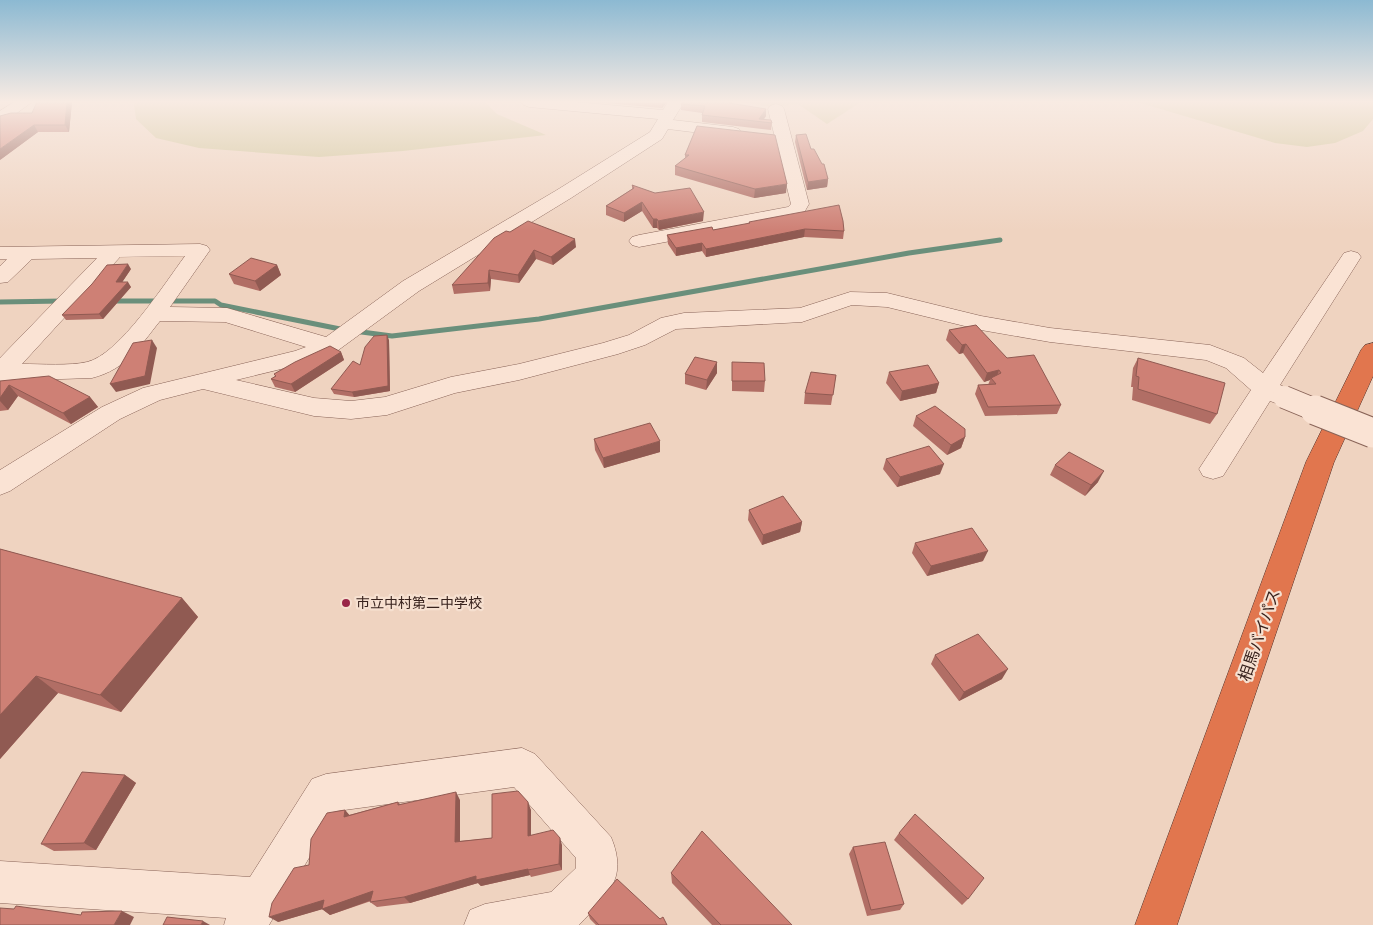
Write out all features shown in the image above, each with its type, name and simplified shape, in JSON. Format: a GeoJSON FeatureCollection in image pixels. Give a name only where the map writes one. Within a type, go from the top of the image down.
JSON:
{"type":"FeatureCollection","features":[{"type":"Feature","properties":{"kind":"highway","name":"相馬バイパス"},"geometry":{"type":"LineString","coordinates":[[1156,925],[1320,462],[1373,350]]}},
{"type":"Feature","properties":{"kind":"street"},"geometry":{"type":"LineString","coordinates":[[0,484],[111,413],[152,394],[302,357],[329,346],[411,286],[641,145]]}},
{"type":"Feature","properties":{"kind":"street"},"geometry":{"type":"LineString","coordinates":[[639,241],[795,212],[800,204],[786,145]]}},
{"type":"Feature","properties":{"kind":"street"},"geometry":{"type":"LineString","coordinates":[[0,253],[200,250],[154,314],[118,358],[92,370],[0,373]]}},
{"type":"Feature","properties":{"kind":"street"},"geometry":{"type":"LineString","coordinates":[[0,373],[116,251]]}},
{"type":"Feature","properties":{"kind":"street"},"geometry":{"type":"LineString","coordinates":[[0,277],[26,253]]}},
{"type":"Feature","properties":{"kind":"street"},"geometry":{"type":"LineString","coordinates":[[1212,469],[1274,393],[1352,257]]}},
{"type":"Feature","properties":{"kind":"street"},"geometry":{"type":"LineString","coordinates":[[203,381],[314,407],[350,410],[387,406],[451,385],[519,372],[610,349],[637,340],[669,323],[684,320],[802,315],[850,299],[868,298],[887,300],[981,323],[1050,335],[1210,353],[1235,363],[1274,393],[1373,433]]}},
{"type":"Feature","properties":{"kind":"street"},"geometry":{"type":"LineString","coordinates":[[154,314],[227,315],[329,346]]}},
{"type":"Feature","properties":{"kind":"street"},"geometry":{"type":"LineString","coordinates":[[0,882],[253,912],[326,793],[522,768],[597,851],[596,877],[562,912],[485,925]]}},
{"type":"Feature","properties":{"kind":"shaded area"},"geometry":{"type":"Polygon","coordinates":[[[187,145],[455,145],[319,157],[199,148],[187,145]]]}},
{"type":"Feature","properties":{"kind":"shaded area"},"geometry":{"type":"Polygon","coordinates":[[[1292,145],[1320,145],[1307,147],[1292,145]]]}},
{"type":"Feature","properties":{"kind":"building"},"geometry":{"type":"Polygon","coordinates":[[[689,145],[777,145],[787,184],[755,189],[675,166],[689,155],[685,155],[689,145]]]}},
{"type":"Feature","properties":{"kind":"building"},"geometry":{"type":"Polygon","coordinates":[[[799,145],[810,145],[811,149],[814,149],[822,164],[824,164],[828,179],[808,182],[799,145]]]}},
{"type":"Feature","properties":{"kind":"building"},"geometry":{"type":"Polygon","coordinates":[[[632,185],[655,193],[690,188],[704,212],[658,221],[653,219],[642,202],[624,213],[606,206],[634,188],[632,185]]]}},
{"type":"Feature","properties":{"kind":"building"},"geometry":{"type":"Polygon","coordinates":[[[839,205],[844,231],[805,229],[706,249],[702,243],[676,248],[667,235],[712,227],[713,230],[839,205]]]}},
{"type":"Feature","properties":{"kind":"building"},"geometry":{"type":"Polygon","coordinates":[[[528,221],[575,239],[551,257],[534,250],[518,275],[489,270],[488,283],[452,285],[494,238],[506,231],[510,232],[528,221]]]}},
{"type":"Feature","properties":{"kind":"building"},"geometry":{"type":"Polygon","coordinates":[[[251,258],[277,265],[255,281],[229,274],[251,258]]]}},
{"type":"Feature","properties":{"kind":"building"},"geometry":{"type":"Polygon","coordinates":[[[128,264],[116,282],[128,282],[99,314],[62,315],[92,284],[107,265],[128,264]]]}},
{"type":"Feature","properties":{"kind":"building"},"geometry":{"type":"Polygon","coordinates":[[[976,325],[1007,358],[1034,355],[1061,405],[988,407],[978,385],[996,384],[991,378],[1001,373],[999,370],[987,373],[966,344],[962,345],[949,330],[976,325]]]}},
{"type":"Feature","properties":{"kind":"building"},"geometry":{"type":"Polygon","coordinates":[[[387,335],[388,386],[352,392],[331,389],[353,361],[360,365],[365,347],[374,336],[387,335]]]}},
{"type":"Feature","properties":{"kind":"building"},"geometry":{"type":"Polygon","coordinates":[[[152,340],[145,376],[110,384],[133,343],[152,340]]]}},
{"type":"Feature","properties":{"kind":"building"},"geometry":{"type":"Polygon","coordinates":[[[330,346],[341,352],[291,384],[271,379],[276,376],[274,374],[295,362],[330,346]]]}},
{"type":"Feature","properties":{"kind":"building"},"geometry":{"type":"Polygon","coordinates":[[[695,357],[717,362],[707,380],[685,374],[695,357]]]}},
{"type":"Feature","properties":{"kind":"building"},"geometry":{"type":"Polygon","coordinates":[[[1138,358],[1225,383],[1217,414],[1138,389],[1139,377],[1136,376],[1138,358]]]}},
{"type":"Feature","properties":{"kind":"building"},"geometry":{"type":"Polygon","coordinates":[[[732,362],[764,363],[765,381],[732,381],[732,362]]]}},
{"type":"Feature","properties":{"kind":"building"},"geometry":{"type":"Polygon","coordinates":[[[928,365],[939,383],[902,391],[889,372],[928,365]]]}},
{"type":"Feature","properties":{"kind":"building"},"geometry":{"type":"Polygon","coordinates":[[[811,372],[836,375],[833,395],[805,393],[811,372]]]}},
{"type":"Feature","properties":{"kind":"building"},"geometry":{"type":"Polygon","coordinates":[[[49,376],[90,397],[63,413],[9,385],[0,398],[0,381],[49,376]]]}},
{"type":"Feature","properties":{"kind":"building"},"geometry":{"type":"Polygon","coordinates":[[[935,406],[965,429],[965,437],[951,445],[916,416],[935,406]]]}},
{"type":"Feature","properties":{"kind":"building"},"geometry":{"type":"Polygon","coordinates":[[[650,423],[660,441],[603,458],[594,439],[650,423]]]}},
{"type":"Feature","properties":{"kind":"building"},"geometry":{"type":"Polygon","coordinates":[[[929,446],[944,464],[900,477],[886,459],[929,446]]]}},
{"type":"Feature","properties":{"kind":"building"},"geometry":{"type":"Polygon","coordinates":[[[1069,452],[1104,471],[1091,485],[1055,465],[1069,452]]]}},
{"type":"Feature","properties":{"kind":"building"},"geometry":{"type":"Polygon","coordinates":[[[783,496],[802,522],[763,535],[749,510],[783,496]]]}},
{"type":"Feature","properties":{"kind":"building"},"geometry":{"type":"Polygon","coordinates":[[[972,528],[988,551],[931,566],[915,543],[972,528]]]}},
{"type":"Feature","properties":{"kind":"building"},"geometry":{"type":"Polygon","coordinates":[[[0,549],[182,598],[100,695],[36,676],[0,715],[0,549]]]}},
{"type":"Feature","properties":{"kind":"building"},"geometry":{"type":"Polygon","coordinates":[[[978,634],[1008,669],[964,692],[935,655],[978,634]]]}},
{"type":"Feature","properties":{"kind":"building"},"geometry":{"type":"Polygon","coordinates":[[[82,772],[125,775],[84,843],[41,844],[82,772]]]}},
{"type":"Feature","properties":{"kind":"building"},"geometry":{"type":"Polygon","coordinates":[[[518,791],[528,802],[528,836],[553,830],[560,838],[559,864],[476,880],[476,876],[404,897],[370,902],[373,891],[322,909],[324,900],[269,917],[272,903],[294,868],[309,865],[311,839],[327,813],[345,810],[344,817],[398,802],[398,805],[456,792],[455,842],[492,838],[492,794],[518,791]]]}},
{"type":"Feature","properties":{"kind":"building"},"geometry":{"type":"Polygon","coordinates":[[[915,814],[984,878],[968,899],[899,833],[915,814]]]}},
{"type":"Feature","properties":{"kind":"building"},"geometry":{"type":"Polygon","coordinates":[[[702,831],[792,925],[721,925],[671,873],[702,831]]]}},
{"type":"Feature","properties":{"kind":"building"},"geometry":{"type":"Polygon","coordinates":[[[885,842],[904,904],[871,910],[853,847],[885,842]]]}},
{"type":"Feature","properties":{"kind":"building"},"geometry":{"type":"Polygon","coordinates":[[[617,879],[660,919],[663,917],[667,925],[599,925],[588,913],[617,879]]]}},
{"type":"Feature","properties":{"kind":"building"},"geometry":{"type":"Polygon","coordinates":[[[16,906],[81,915],[82,912],[122,911],[114,925],[0,925],[0,908],[14,909],[16,906]]]}},
{"type":"Feature","properties":{"kind":"building"},"geometry":{"type":"Polygon","coordinates":[[[167,917],[203,921],[201,925],[163,925],[167,917]]]}},
{"type":"Feature","properties":{"kind":"waterway"},"geometry":{"type":"LineString","coordinates":[[354,331],[392,336],[539,319],[909,253],[1000,240]]}},
{"type":"Feature","properties":{"kind":"waterway"},"geometry":{"type":"LineString","coordinates":[[0,302],[63,301]]}},
{"type":"Feature","properties":{"kind":"waterway"},"geometry":{"type":"LineString","coordinates":[[111,301],[215,301],[221,305],[345,330]]}},
{"type":"Feature","properties":{"kind":"place","name":"市立中村第二中学校"},"geometry":{"type":"Point","coordinates":[346,603]}}]}
